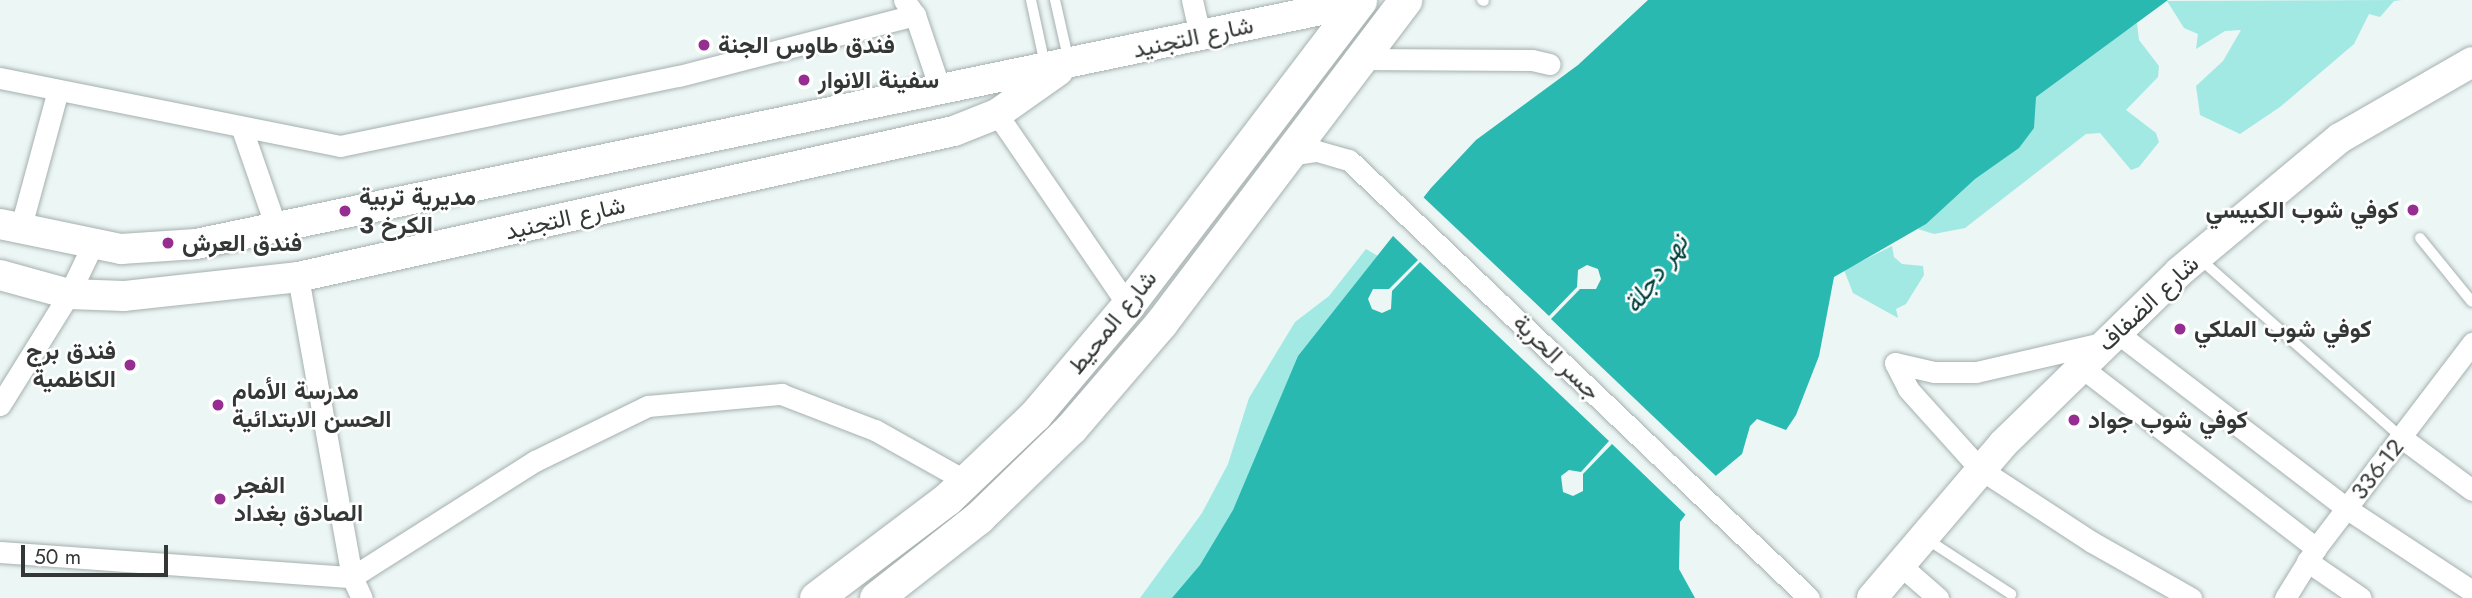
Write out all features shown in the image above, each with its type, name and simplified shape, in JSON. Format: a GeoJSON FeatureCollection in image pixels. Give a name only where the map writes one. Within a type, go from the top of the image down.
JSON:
{"type":"FeatureCollection","features":[{"type":"Feature","properties":{"kind":"main road","name":"شارع المحيط"},"geometry":{"type":"LineString","coordinates":[[876,598],[978,518],[1072,428],[1161,323],[1405,0]]}},
{"type":"Feature","properties":{"kind":"main road","name":"شارع المحيط"},"geometry":{"type":"LineString","coordinates":[[825,597],[966,481],[1035,415],[1128,305],[1359,1]]}},
{"type":"Feature","properties":{"kind":"main road"},"geometry":{"type":"LineString","coordinates":[[1261,130],[1269,146],[1289,153]]}},
{"type":"Feature","properties":{"kind":"main road"},"geometry":{"type":"LineString","coordinates":[[1233,168],[1254,172],[1263,188]]}},
{"type":"Feature","properties":{"kind":"main road"},"geometry":{"type":"LineString","coordinates":[[855,570],[858,587],[876,598]]}},
{"type":"Feature","properties":{"kind":"street"},"geometry":{"type":"LineString","coordinates":[[1192,0],[1200,36]]}},
{"type":"Feature","properties":{"kind":"street","name":"شارع التجنيد"},"geometry":{"type":"LineString","coordinates":[[10,227],[92,246],[152,249],[277,230],[1200,36],[1299,7],[1359,1]]}},
{"type":"Feature","properties":{"kind":"street"},"geometry":{"type":"LineString","coordinates":[[0,78],[242,129],[340,146],[679,76],[910,8],[940,89]]}},
{"type":"Feature","properties":{"kind":"street"},"geometry":{"type":"LineString","coordinates":[[1361,59],[1532,60],[1550,64]]}},
{"type":"Feature","properties":{"kind":"street","name":"شارع الضفاف"},"geometry":{"type":"LineString","coordinates":[[1872,598],[1980,470],[2111,337],[2197,256],[2340,138],[2472,62]]}},
{"type":"Feature","properties":{"kind":"street","name":"شارع التجنيد"},"geometry":{"type":"LineString","coordinates":[[0,275],[69,294],[124,296],[298,277],[954,131],[997,114],[1057,66]]}},
{"type":"Feature","properties":{"kind":"street"},"geometry":{"type":"LineString","coordinates":[[10,227],[58,90]]}},
{"type":"Feature","properties":{"kind":"street"},"geometry":{"type":"LineString","coordinates":[[997,114],[1128,305]]}},
{"type":"Feature","properties":{"kind":"street"},"geometry":{"type":"LineString","coordinates":[[242,129],[277,230]]}},
{"type":"Feature","properties":{"kind":"street","name":"جسر الحرية"},"geometry":{"type":"LineString","coordinates":[[1289,153],[1317,150],[1349,160],[1810,598]]}},
{"type":"Feature","properties":{"kind":"street"},"geometry":{"type":"LineString","coordinates":[[0,405],[69,294],[92,246]]}},
{"type":"Feature","properties":{"kind":"street"},"geometry":{"type":"LineString","coordinates":[[298,277],[352,577],[362,598]]}},
{"type":"Feature","properties":{"kind":"street"},"geometry":{"type":"LineString","coordinates":[[2191,598],[2092,542],[1980,470],[1915,399],[1895,363],[1934,372],[1976,372],[2111,337],[2346,508],[2472,591]]}},
{"type":"Feature","properties":{"kind":"street","name":"336-12"},"geometry":{"type":"LineString","coordinates":[[2285,598],[2311,555],[2402,438],[2446,371],[2472,343]]}},
{"type":"Feature","properties":{"kind":"street"},"geometry":{"type":"LineString","coordinates":[[2081,367],[2361,598]]}},
{"type":"Feature","properties":{"kind":"street"},"geometry":{"type":"LineString","coordinates":[[0,552],[352,577],[534,461],[648,406],[781,394],[875,430],[966,481]]}},
{"type":"Feature","properties":{"kind":"street"},"geometry":{"type":"LineString","coordinates":[[2402,438],[2472,490]]}},
{"type":"Feature","properties":{"kind":"street"},"geometry":{"type":"LineString","coordinates":[[1899,564],[1938,598]]}},
{"type":"Feature","properties":{"kind":"lane"},"geometry":{"type":"LineString","coordinates":[[1031,0],[1057,66]]}},
{"type":"Feature","properties":{"kind":"lane"},"geometry":{"type":"LineString","coordinates":[[1055,0],[1057,66]]}},
{"type":"Feature","properties":{"kind":"lane"},"geometry":{"type":"LineString","coordinates":[[2420,238],[2472,302]]}},
{"type":"Feature","properties":{"kind":"lane"},"geometry":{"type":"LineString","coordinates":[[2197,256],[2402,438]]}},
{"type":"Feature","properties":{"kind":"lane"},"geometry":{"type":"LineString","coordinates":[[1923,537],[2011,594]]}},
{"type":"Feature","properties":{"kind":"shaded area"},"geometry":{"type":"Polygon","coordinates":[[[2402,0],[2394,1],[2380,17],[2369,14],[2354,44],[2280,107],[2240,134],[2200,115],[2196,86],[2223,61],[2241,30],[2225,31],[2196,49],[2198,34],[2184,28],[2167,1],[2402,0]]]}},
{"type":"Feature","properties":{"kind":"shaded area"},"geometry":{"type":"Polygon","coordinates":[[[2137,23],[2139,40],[2159,66],[2158,77],[2126,110],[2156,133],[2159,142],[2139,167],[2131,170],[2100,133],[2086,134],[1965,228],[1934,234],[1918,229],[1926,223],[1963,137],[2137,23]]]}},
{"type":"Feature","properties":{"kind":"shaded area"},"geometry":{"type":"Polygon","coordinates":[[[1892,246],[1894,257],[1902,264],[1923,266],[1924,275],[1906,304],[1896,309],[1898,318],[1853,293],[1844,270],[1892,246]]]}},
{"type":"Feature","properties":{"kind":"shaded area"},"geometry":{"type":"Polygon","coordinates":[[[1366,249],[1378,256],[1351,290],[1187,598],[1140,598],[1202,513],[1228,464],[1249,398],[1295,322],[1329,296],[1366,249]]]}},
{"type":"Feature","properties":{"kind":"water","name":"نهر دجلة"},"geometry":{"type":"Polygon","coordinates":[[[1648,0],[2168,0],[2036,97],[2034,128],[2019,148],[1975,179],[1926,224],[1834,277],[1819,356],[1796,415],[1786,430],[1757,419],[1750,426],[1742,454],[1712,479],[1680,522],[1679,569],[1695,598],[1172,598],[1200,565],[1233,510],[1298,356],[1431,188],[1476,140],[1578,65],[1648,0]]]}},
{"type":"Feature","properties":{"kind":"pier"},"geometry":{"type":"Polygon","coordinates":[[[1421,195],[1549,316],[1577,287],[1578,270],[1587,265],[1598,269],[1601,279],[1596,289],[1580,289],[1551,319],[1718,478],[1687,516],[1612,444],[1583,474],[1583,491],[1573,496],[1563,492],[1561,476],[1569,470],[1581,472],[1609,441],[1420,262],[1392,291],[1391,309],[1382,313],[1372,309],[1368,299],[1373,289],[1389,289],[1418,260],[1391,234],[1421,195]]]}},
{"type":"Feature","properties":{"kind":"place","name":"فندق طاوس الجنة"},"geometry":{"type":"Point","coordinates":[704,45]}},
{"type":"Feature","properties":{"kind":"place","name":"سفينة الانوار"},"geometry":{"type":"Point","coordinates":[804,80]}},
{"type":"Feature","properties":{"kind":"place","name":"كوفي شوب الكبيسي"},"geometry":{"type":"Point","coordinates":[2413,210]}},
{"type":"Feature","properties":{"kind":"place","name":"مديرية تربية الكرخ 3"},"geometry":{"type":"Point","coordinates":[345,211]}},
{"type":"Feature","properties":{"kind":"place","name":"فندق العرش"},"geometry":{"type":"Point","coordinates":[168,243]}},
{"type":"Feature","properties":{"kind":"place","name":"كوفي شوب الملكي"},"geometry":{"type":"Point","coordinates":[2180,329]}},
{"type":"Feature","properties":{"kind":"place","name":"فندق برج الكاظمية"},"geometry":{"type":"Point","coordinates":[130,365]}},
{"type":"Feature","properties":{"kind":"place","name":"مدرسة الأمام الحسن الابتدائية"},"geometry":{"type":"Point","coordinates":[218,405]}},
{"type":"Feature","properties":{"kind":"place","name":"كوفي شوب جواد"},"geometry":{"type":"Point","coordinates":[2074,420]}},
{"type":"Feature","properties":{"kind":"place","name":"الفجر الصادق بغداد"},"geometry":{"type":"Point","coordinates":[220,499]}}]}
